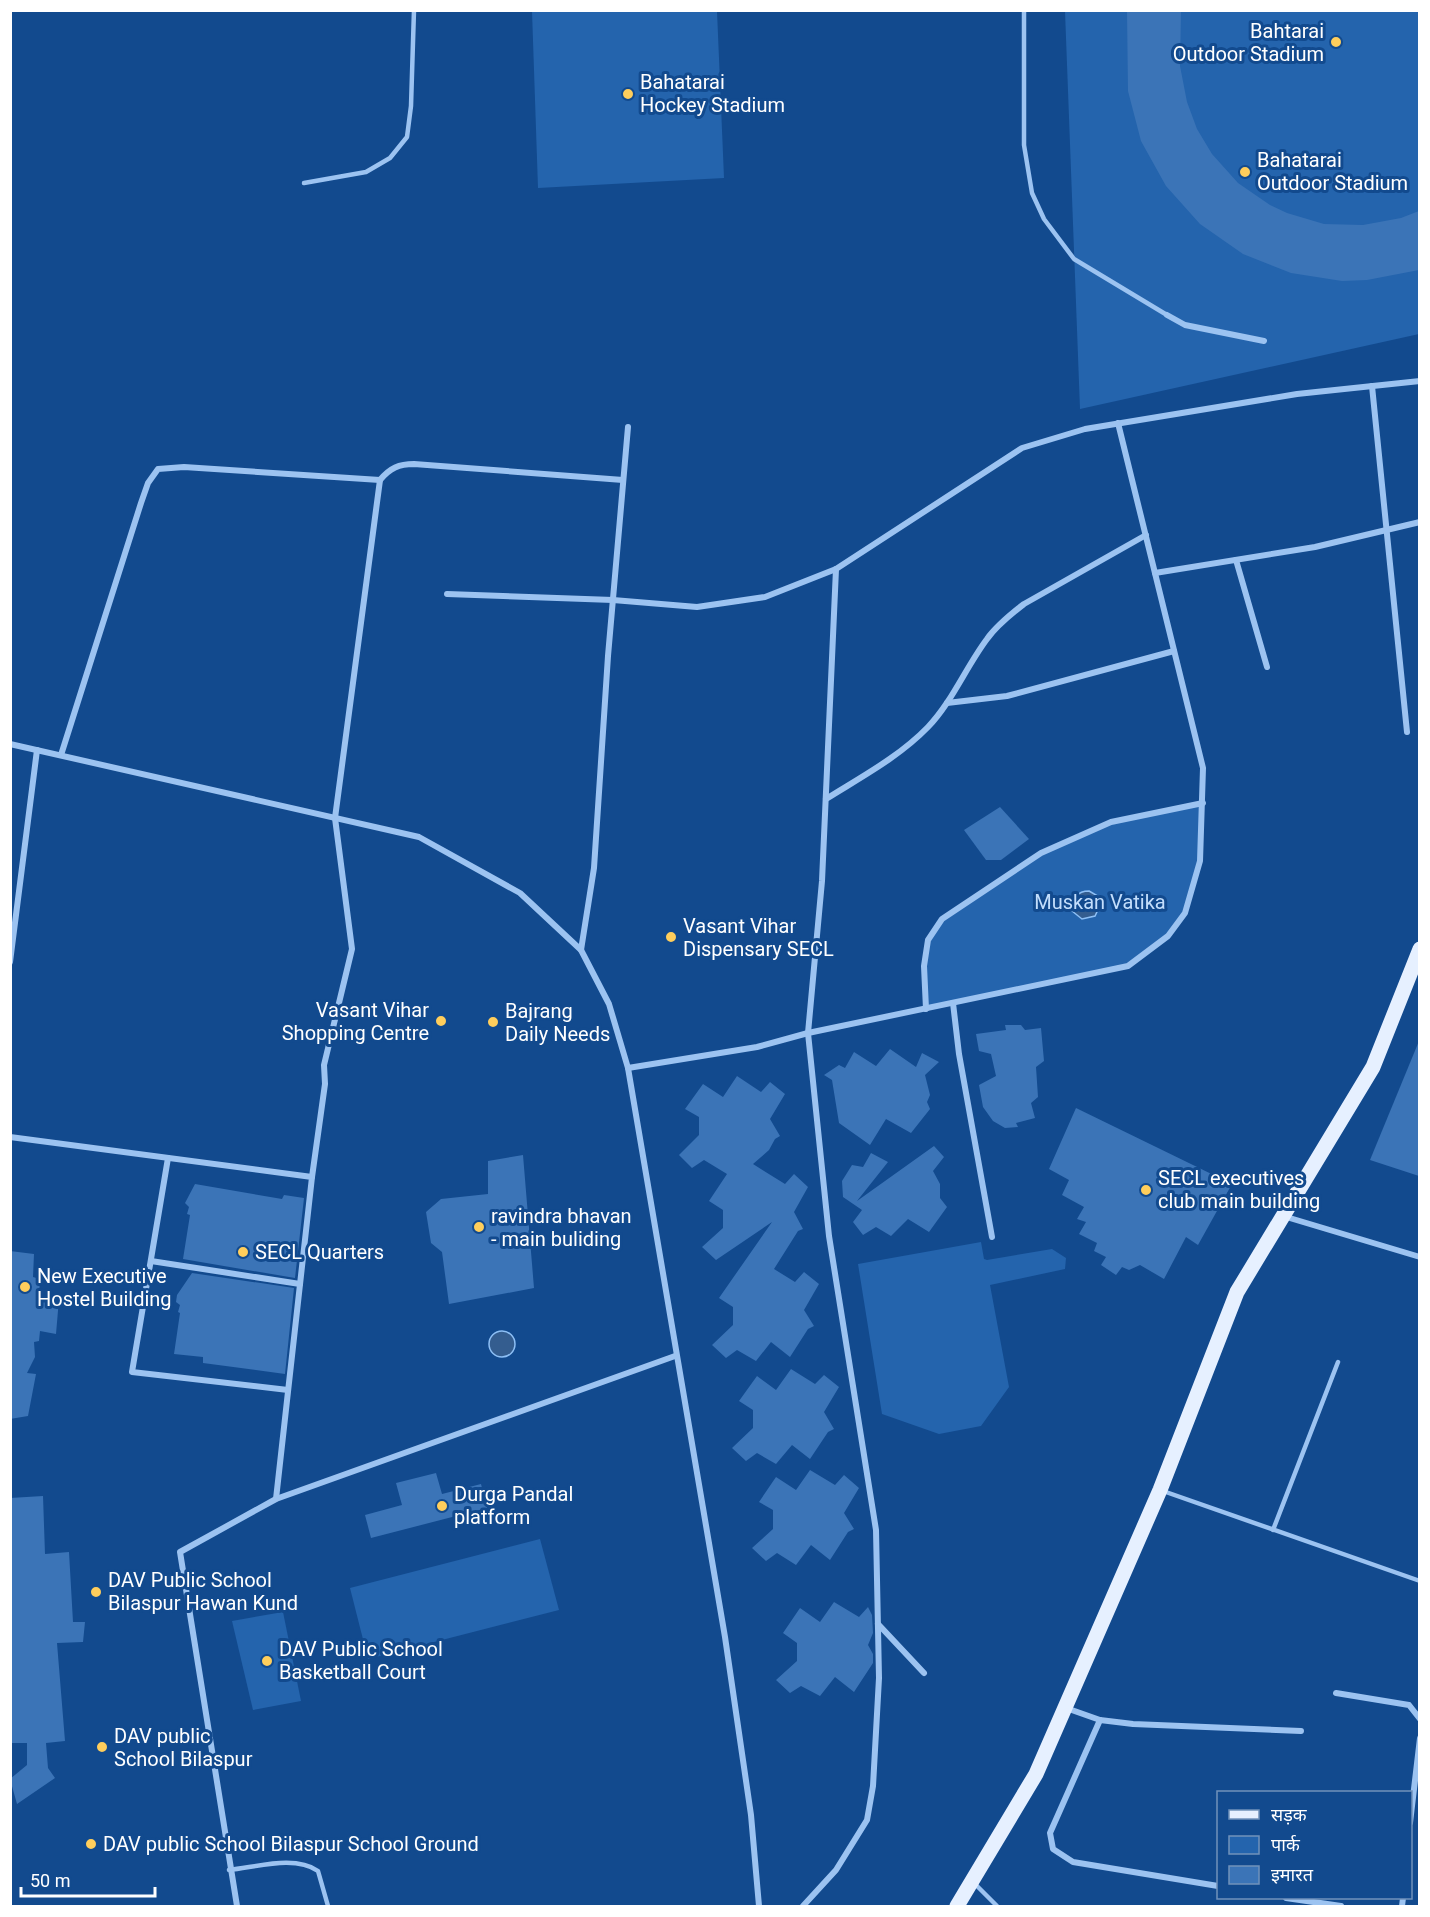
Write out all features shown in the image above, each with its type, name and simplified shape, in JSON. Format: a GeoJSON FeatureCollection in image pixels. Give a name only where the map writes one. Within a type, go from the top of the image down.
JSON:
{"type":"FeatureCollection","features":[{"type":"Feature","properties":{"kind":"main road"},"geometry":{"type":"LineString","coordinates":[[957,1906],[1036,1774],[1160,1490],[1237,1292],[1373,1067],[1419,949]]}},
{"type":"Feature","properties":{"kind":"street"},"geometry":{"type":"LineString","coordinates":[[1167,315],[1185,325],[1264,342]]}},
{"type":"Feature","properties":{"kind":"street"},"geometry":{"type":"LineString","coordinates":[[447,594],[613,600],[697,608],[765,597],[836,569],[1022,448],[1085,429],[1118,423],[1297,394],[1419,381]]}},
{"type":"Feature","properties":{"kind":"street"},"geometry":{"type":"LineString","coordinates":[[1372,386],[1407,732]]}},
{"type":"Feature","properties":{"kind":"street"},"geometry":{"type":"LineString","coordinates":[[628,1068],[756,1047],[808,1033],[1128,966],[1168,936],[1185,914],[1200,861],[1203,768],[1118,423]]}},
{"type":"Feature","properties":{"kind":"street"},"geometry":{"type":"LineString","coordinates":[[581,950],[594,868],[628,427]]}},
{"type":"Feature","properties":{"kind":"street"},"geometry":{"type":"LineString","coordinates":[[276,1499],[312,1177],[325,1084],[324,1065],[352,949],[335,818],[380,480],[388,471],[400,464],[414,464],[623,480]]}},
{"type":"Feature","properties":{"kind":"street"},"geometry":{"type":"LineString","coordinates":[[61,755],[141,503],[148,483],[158,469],[184,467],[380,480]]}},
{"type":"Feature","properties":{"kind":"street"},"geometry":{"type":"LineString","coordinates":[[1155,573],[1315,547],[1419,522]]}},
{"type":"Feature","properties":{"kind":"street"},"geometry":{"type":"LineString","coordinates":[[826,799],[898,753],[928,727],[947,703],[988,637],[1008,616],[1024,604],[1146,535]]}},
{"type":"Feature","properties":{"kind":"street"},"geometry":{"type":"LineString","coordinates":[[1236,560],[1267,667]]}},
{"type":"Feature","properties":{"kind":"street"},"geometry":{"type":"LineString","coordinates":[[803,1906],[836,1870],[867,1820],[874,1765],[879,1678],[876,1530],[829,1236],[808,1033],[826,799],[836,569]]}},
{"type":"Feature","properties":{"kind":"street"},"geometry":{"type":"LineString","coordinates":[[947,703],[1007,696],[1174,651]]}},
{"type":"Feature","properties":{"kind":"street"},"geometry":{"type":"LineString","coordinates":[[10,744],[419,837],[520,893],[581,950],[609,1004],[628,1068],[675,1356],[725,1637],[751,1815],[759,1906]]}},
{"type":"Feature","properties":{"kind":"street"},"geometry":{"type":"LineString","coordinates":[[10,962],[37,750]]}},
{"type":"Feature","properties":{"kind":"street"},"geometry":{"type":"LineString","coordinates":[[926,1008],[924,966],[928,940],[942,919],[1041,853],[1111,822],[1203,803]]}},
{"type":"Feature","properties":{"kind":"street"},"geometry":{"type":"LineString","coordinates":[[953,1003],[959,1053],[992,1237]]}},
{"type":"Feature","properties":{"kind":"street"},"geometry":{"type":"LineString","coordinates":[[10,1137],[312,1177]]}},
{"type":"Feature","properties":{"kind":"street"},"geometry":{"type":"LineString","coordinates":[[168,1158],[132,1372],[288,1390]]}},
{"type":"Feature","properties":{"kind":"street"},"geometry":{"type":"LineString","coordinates":[[1283,1216],[1419,1257]]}},
{"type":"Feature","properties":{"kind":"street"},"geometry":{"type":"LineString","coordinates":[[150,1261],[300,1284]]}},
{"type":"Feature","properties":{"kind":"street"},"geometry":{"type":"LineString","coordinates":[[237,1906],[180,1552],[276,1499],[675,1356]]}},
{"type":"Feature","properties":{"kind":"street"},"geometry":{"type":"LineString","coordinates":[[878,1624],[924,1673]]}},
{"type":"Feature","properties":{"kind":"street"},"geometry":{"type":"LineString","coordinates":[[1336,1694],[1409,1705],[1419,1719]]}},
{"type":"Feature","properties":{"kind":"street"},"geometry":{"type":"LineString","coordinates":[[1066,1708],[1100,1720],[1133,1724],[1301,1731]]}},
{"type":"Feature","properties":{"kind":"street"},"geometry":{"type":"LineString","coordinates":[[1100,1720],[1050,1833],[1053,1849],[1073,1862],[1217,1886]]}},
{"type":"Feature","properties":{"kind":"street"},"geometry":{"type":"LineString","coordinates":[[1412,1804],[1419,1738]]}},
{"type":"Feature","properties":{"kind":"street"},"geometry":{"type":"LineString","coordinates":[[1293,1899],[1341,1906]]}},
{"type":"Feature","properties":{"kind":"lane"},"geometry":{"type":"LineString","coordinates":[[304,183],[366,172],[390,158],[407,137],[411,106],[414,10]]}},
{"type":"Feature","properties":{"kind":"lane"},"geometry":{"type":"LineString","coordinates":[[1024,10],[1024,145],[1032,194],[1044,219],[1074,259],[1167,315]]}},
{"type":"Feature","properties":{"kind":"lane"},"geometry":{"type":"LineString","coordinates":[[1273,1530],[1338,1362]]}},
{"type":"Feature","properties":{"kind":"lane"},"geometry":{"type":"LineString","coordinates":[[1160,1490],[1419,1581]]}},
{"type":"Feature","properties":{"kind":"lane"},"geometry":{"type":"LineString","coordinates":[[230,1870],[296,1863],[308,1864],[318,1871],[328,1906]]}},
{"type":"Feature","properties":{"kind":"lane"},"geometry":{"type":"LineString","coordinates":[[973,1882],[997,1906]]}},
{"type":"Feature","properties":{"kind":"green space","name":"Bahatarai Hockey Stadium"},"geometry":{"type":"Polygon","coordinates":[[[532,11],[717,11],[724,178],[538,188],[532,11]]]}},
{"type":"Feature","properties":{"kind":"green space","name":"Bahatarai Outdoor Stadium"},"geometry":{"type":"Polygon","coordinates":[[[1065,11],[1419,11],[1419,334],[1080,409],[1065,11]]]}},
{"type":"Feature","properties":{"kind":"green space","name":"Muskan Vatika"},"geometry":{"type":"Polygon","coordinates":[[[1200,805],[1200,861],[1185,913],[1168,936],[1128,966],[926,1009],[924,956],[928,940],[938,925],[957,908],[1039,856],[1110,822],[1132,816],[1200,805]]]}},
{"type":"Feature","properties":{"kind":"green space"},"geometry":{"type":"Polygon","coordinates":[[[981,1242],[984,1259],[987,1260],[1052,1249],[1066,1258],[1065,1269],[990,1285],[1009,1387],[981,1426],[939,1434],[882,1414],[858,1264],[981,1242]]]}},
{"type":"Feature","properties":{"kind":"green space"},"geometry":{"type":"Polygon","coordinates":[[[540,1539],[559,1610],[368,1659],[350,1588],[540,1539]]]}},
{"type":"Feature","properties":{"kind":"green space","name":"DAV Public School Basketball Court"},"geometry":{"type":"Polygon","coordinates":[[[283,1612],[301,1701],[253,1710],[232,1621],[283,1612]]]}},
{"type":"Feature","properties":{"kind":"shaded area"},"geometry":{"type":"Polygon","coordinates":[[[1089,891],[1103,899],[1095,916],[1082,919],[1072,911],[1073,903],[1078,894],[1089,891]]]}},
{"type":"Feature","properties":{"kind":"shaded area"},"geometry":{"type":"Polygon","coordinates":[[[502,1331],[512,1334],[515,1344],[512,1354],[502,1357],[492,1354],[489,1344],[492,1334],[502,1331]]]}},
{"type":"Feature","properties":{"kind":"building"},"geometry":{"type":"Polygon","coordinates":[[[1127,10],[1181,10],[1180,66],[1187,102],[1197,129],[1212,154],[1238,183],[1270,205],[1287,213],[1324,224],[1363,225],[1401,218],[1419,211],[1419,270],[1367,280],[1342,281],[1291,273],[1243,254],[1200,224],[1166,186],[1141,141],[1128,91],[1127,10]]]}},
{"type":"Feature","properties":{"kind":"building"},"geometry":{"type":"Polygon","coordinates":[[[1000,807],[1029,839],[1001,860],[986,860],[964,830],[1000,807]]]}},
{"type":"Feature","properties":{"kind":"building"},"geometry":{"type":"Polygon","coordinates":[[[1005,1025],[1021,1025],[1025,1030],[1041,1028],[1044,1061],[1036,1067],[1038,1097],[1031,1103],[1035,1118],[1016,1123],[1018,1127],[1005,1128],[993,1121],[983,1107],[979,1085],[996,1076],[991,1054],[979,1051],[976,1034],[1006,1030],[1005,1025]]]}},
{"type":"Feature","properties":{"kind":"building"},"geometry":{"type":"Polygon","coordinates":[[[1419,1041],[1419,1176],[1370,1160],[1419,1041]]]}},
{"type":"Feature","properties":{"kind":"building"},"geometry":{"type":"Polygon","coordinates":[[[890,1049],[916,1067],[922,1053],[939,1062],[925,1075],[930,1095],[927,1102],[930,1109],[911,1133],[886,1119],[870,1145],[839,1123],[832,1080],[824,1075],[839,1065],[845,1068],[854,1052],[876,1066],[890,1049]]]}},
{"type":"Feature","properties":{"kind":"building"},"geometry":{"type":"Polygon","coordinates":[[[737,1076],[761,1092],[770,1082],[785,1094],[770,1119],[780,1136],[753,1164],[785,1184],[794,1174],[808,1187],[794,1212],[803,1229],[798,1231],[774,1269],[795,1282],[804,1272],[819,1284],[804,1310],[814,1326],[808,1329],[790,1357],[771,1342],[756,1361],[737,1350],[726,1358],[712,1345],[733,1325],[733,1307],[719,1298],[772,1222],[716,1260],[702,1247],[723,1228],[723,1210],[709,1201],[727,1174],[704,1160],[692,1168],[679,1155],[699,1135],[699,1117],[685,1109],[703,1084],[723,1097],[737,1076]]]}},
{"type":"Feature","properties":{"kind":"building","name":"SECL executives club main building"},"geometry":{"type":"Polygon","coordinates":[[[1076,1108],[1232,1184],[1198,1245],[1186,1237],[1164,1279],[1140,1265],[1129,1270],[1122,1267],[1116,1275],[1101,1265],[1106,1257],[1094,1251],[1097,1243],[1079,1234],[1086,1222],[1077,1219],[1084,1207],[1062,1195],[1069,1180],[1049,1169],[1076,1108]]]}},
{"type":"Feature","properties":{"kind":"building"},"geometry":{"type":"Polygon","coordinates":[[[934,1146],[944,1157],[933,1171],[940,1184],[940,1198],[947,1207],[929,1232],[908,1219],[891,1236],[876,1227],[863,1235],[853,1222],[862,1210],[843,1197],[842,1181],[852,1165],[863,1167],[871,1153],[888,1162],[857,1201],[934,1146]]]}},
{"type":"Feature","properties":{"kind":"building","name":"ravindra bhavan - main buliding"},"geometry":{"type":"Polygon","coordinates":[[[523,1155],[534,1288],[449,1304],[442,1252],[431,1243],[426,1212],[441,1199],[488,1194],[488,1161],[523,1155]]]}},
{"type":"Feature","properties":{"kind":"building"},"geometry":{"type":"Polygon","coordinates":[[[195,1184],[282,1199],[284,1195],[304,1198],[295,1278],[183,1259],[190,1215],[187,1214],[189,1207],[185,1203],[195,1184]]]}},
{"type":"Feature","properties":{"kind":"building"},"geometry":{"type":"Polygon","coordinates":[[[10,1251],[34,1254],[33,1277],[40,1279],[39,1295],[59,1299],[56,1334],[40,1331],[39,1341],[34,1342],[35,1357],[27,1373],[36,1374],[28,1416],[10,1419],[10,1251]]]}},
{"type":"Feature","properties":{"kind":"building"},"geometry":{"type":"Polygon","coordinates":[[[192,1273],[294,1288],[285,1374],[203,1363],[203,1357],[174,1354],[180,1313],[178,1312],[180,1305],[176,1302],[177,1295],[192,1273]]]}},
{"type":"Feature","properties":{"kind":"building"},"geometry":{"type":"Polygon","coordinates":[[[791,1369],[815,1384],[824,1375],[839,1387],[824,1412],[834,1429],[828,1432],[810,1459],[792,1445],[776,1464],[757,1453],[746,1461],[732,1448],[753,1428],[753,1410],[739,1401],[757,1376],[776,1390],[791,1369]]]}},
{"type":"Feature","properties":{"kind":"building"},"geometry":{"type":"Polygon","coordinates":[[[810,1470],[835,1485],[844,1475],[859,1488],[844,1513],[854,1529],[848,1532],[830,1560],[811,1545],[796,1565],[777,1553],[766,1561],[752,1548],[773,1529],[773,1510],[759,1502],[776,1477],[796,1490],[810,1470]]]}},
{"type":"Feature","properties":{"kind":"building","name":"Durga Pandal platform"},"geometry":{"type":"Polygon","coordinates":[[[436,1473],[442,1494],[481,1484],[487,1508],[371,1538],[365,1515],[402,1505],[396,1483],[436,1473]]]}},
{"type":"Feature","properties":{"kind":"building"},"geometry":{"type":"Polygon","coordinates":[[[43,1496],[45,1554],[69,1552],[73,1622],[85,1622],[83,1642],[57,1643],[65,1741],[46,1743],[48,1768],[55,1778],[17,1804],[10,1779],[27,1765],[27,1743],[10,1743],[10,1498],[43,1496]]]}},
{"type":"Feature","properties":{"kind":"building"},"geometry":{"type":"Polygon","coordinates":[[[834,1602],[859,1617],[868,1607],[872,1615],[873,1633],[868,1645],[873,1654],[873,1663],[854,1692],[835,1677],[820,1696],[801,1686],[790,1693],[776,1680],[797,1661],[797,1643],[783,1633],[800,1608],[820,1622],[834,1602]]]}},
{"type":"Feature","properties":{"kind":"place","name":"Bahtarai Outdoor Stadium"},"geometry":{"type":"Point","coordinates":[1336,42]}},
{"type":"Feature","properties":{"kind":"place","name":"Bahatarai Hockey Stadium"},"geometry":{"type":"Point","coordinates":[628,94]}},
{"type":"Feature","properties":{"kind":"place","name":"Bahatarai Outdoor Stadium"},"geometry":{"type":"Point","coordinates":[1245,172]}},
{"type":"Feature","properties":{"kind":"place","name":"Vasant Vihar Dispensary SECL"},"geometry":{"type":"Point","coordinates":[671,937]}},
{"type":"Feature","properties":{"kind":"place","name":"Vasant Vihar Shopping Centre"},"geometry":{"type":"Point","coordinates":[441,1021]}},
{"type":"Feature","properties":{"kind":"place","name":"Bajrang Daily Needs"},"geometry":{"type":"Point","coordinates":[493,1022]}},
{"type":"Feature","properties":{"kind":"place","name":"SECL executives club main building"},"geometry":{"type":"Point","coordinates":[1146,1190]}},
{"type":"Feature","properties":{"kind":"place","name":"ravindra bhavan - main buliding"},"geometry":{"type":"Point","coordinates":[479,1227]}},
{"type":"Feature","properties":{"kind":"place","name":"SECL Quarters"},"geometry":{"type":"Point","coordinates":[243,1252]}},
{"type":"Feature","properties":{"kind":"place","name":"New Executive Hostel Building"},"geometry":{"type":"Point","coordinates":[25,1287]}},
{"type":"Feature","properties":{"kind":"place","name":"Durga Pandal platform"},"geometry":{"type":"Point","coordinates":[442,1506]}},
{"type":"Feature","properties":{"kind":"place","name":"DAV Public School Bilaspur Hawan Kund"},"geometry":{"type":"Point","coordinates":[96,1592]}},
{"type":"Feature","properties":{"kind":"place","name":"DAV Public School Basketball Court"},"geometry":{"type":"Point","coordinates":[267,1661]}},
{"type":"Feature","properties":{"kind":"place","name":"DAV public School Bilaspur"},"geometry":{"type":"Point","coordinates":[102,1747]}},
{"type":"Feature","properties":{"kind":"place","name":"DAV public School Bilaspur School Ground"},"geometry":{"type":"Point","coordinates":[91,1844]}}]}
